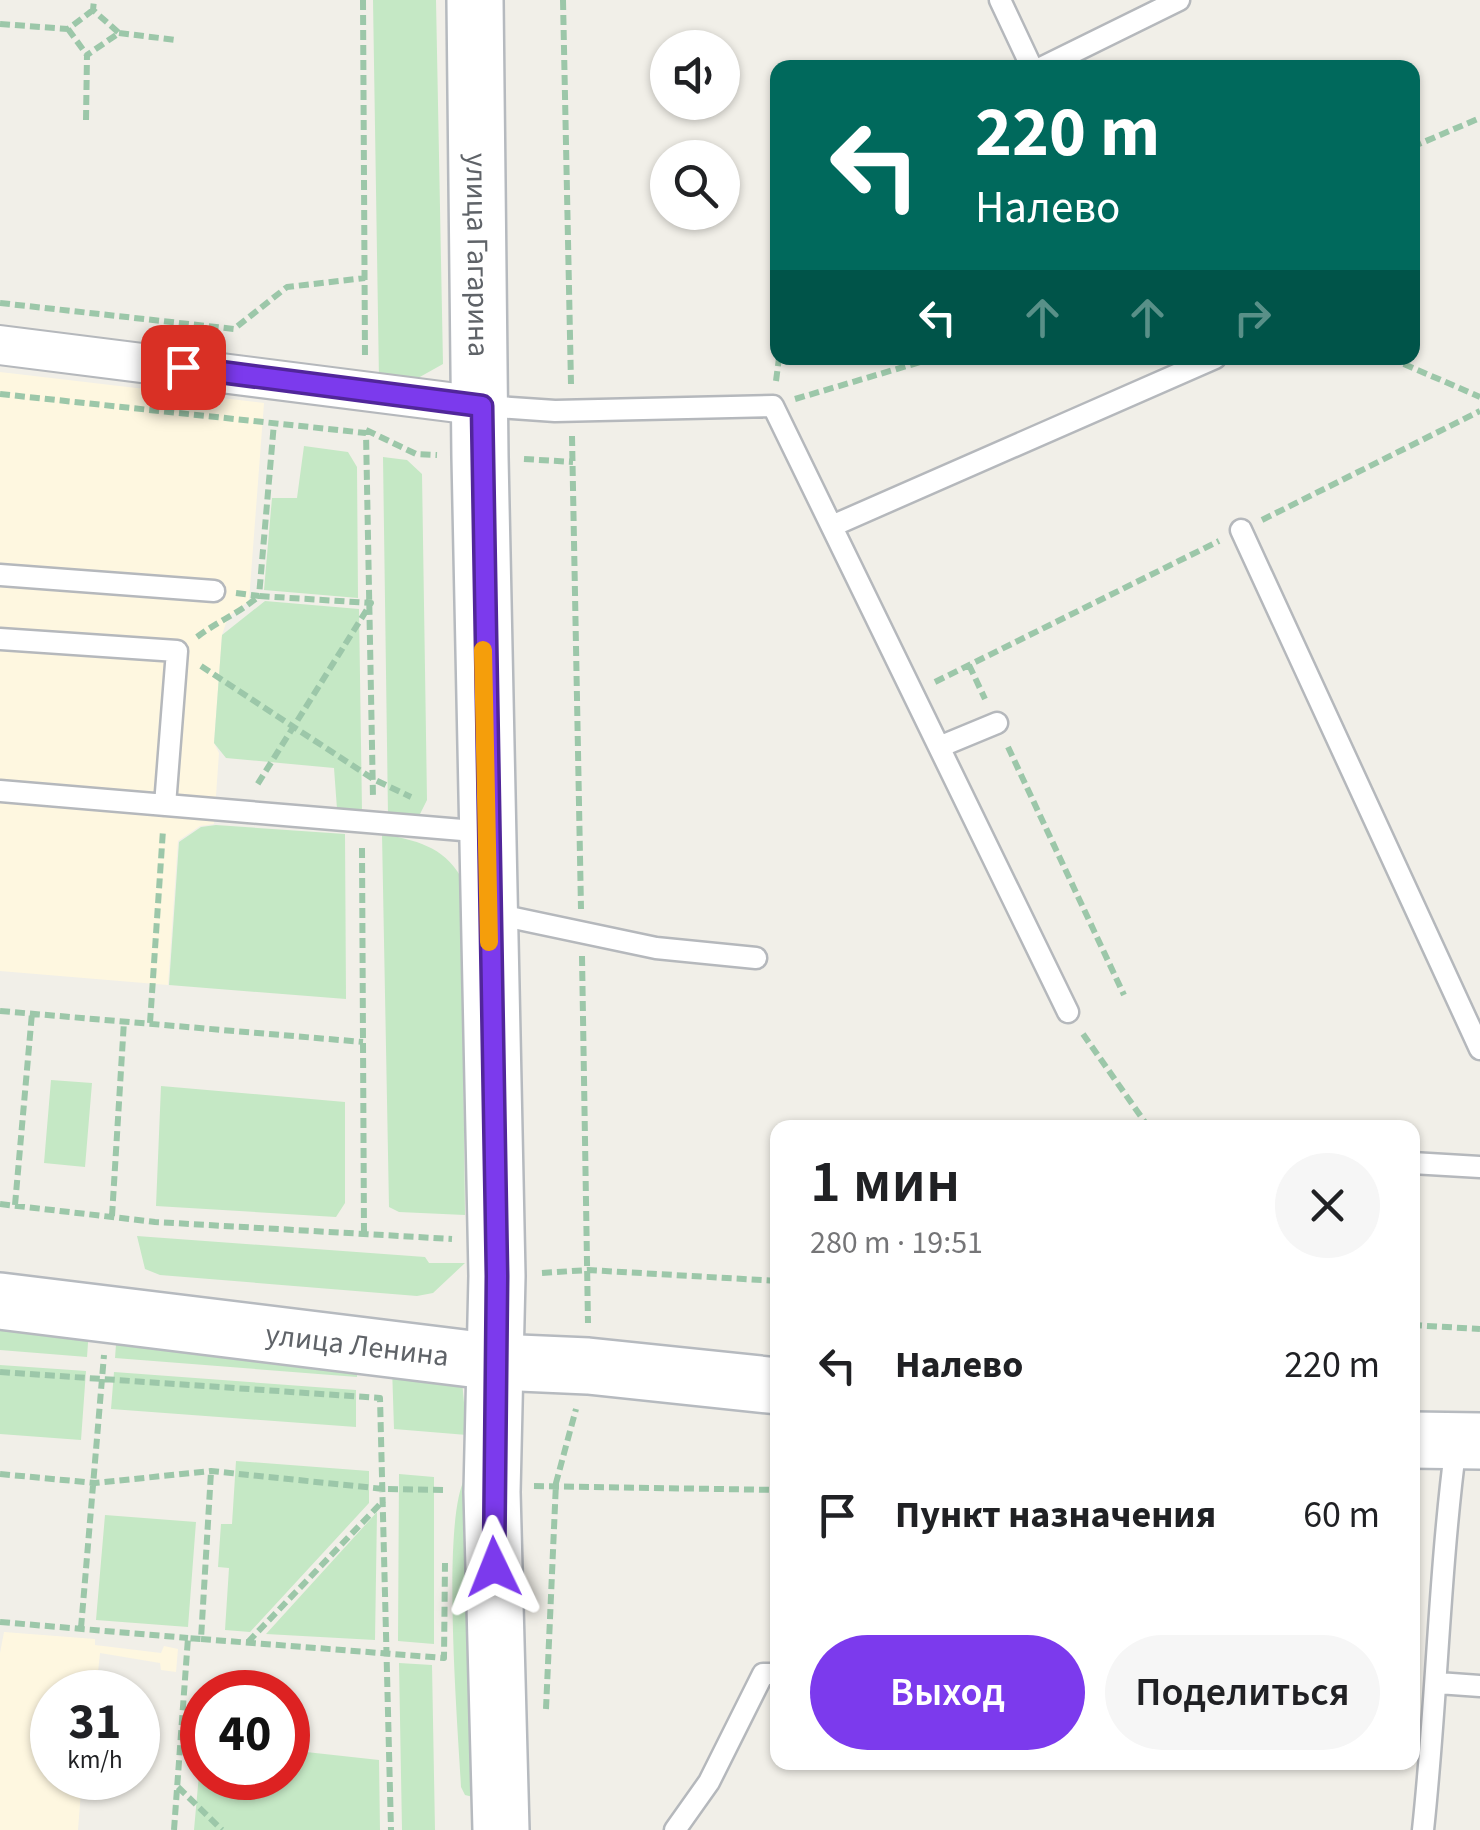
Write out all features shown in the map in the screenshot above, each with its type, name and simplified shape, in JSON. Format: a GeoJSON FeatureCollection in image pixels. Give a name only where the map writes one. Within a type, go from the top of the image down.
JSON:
{"type":"FeatureCollection","features":[{"type":"Feature","properties":{"kind":"main road","name":"улица Гагарина"},"geometry":{"type":"LineString","coordinates":[[475,0],[480,431],[469,830],[488,912],[497,1276],[496,1362],[462,1497],[501,1830]]}},
{"type":"Feature","properties":{"kind":"main road","name":"улица Ленина"},"geometry":{"type":"LineString","coordinates":[[0,1300],[496,1362],[588,1366],[770,1385]]}},
{"type":"Feature","properties":{"kind":"street"},"geometry":{"type":"LineString","coordinates":[[0,345],[365,388],[480,431]]}},
{"type":"Feature","properties":{"kind":"lane"},"geometry":{"type":"LineString","coordinates":[[1000,0],[1028,60]]}},
{"type":"Feature","properties":{"kind":"lane"},"geometry":{"type":"LineString","coordinates":[[1057,60],[1179,0]]}},
{"type":"Feature","properties":{"kind":"lane"},"geometry":{"type":"LineString","coordinates":[[832,526],[1199,365]]}},
{"type":"Feature","properties":{"kind":"lane"},"geometry":{"type":"LineString","coordinates":[[480,431],[572,410],[773,406],[1068,1012]]}},
{"type":"Feature","properties":{"kind":"lane"},"geometry":{"type":"LineString","coordinates":[[1241,530],[1480,1049]]}},
{"type":"Feature","properties":{"kind":"lane"},"geometry":{"type":"LineString","coordinates":[[0,575],[214,591]]}},
{"type":"Feature","properties":{"kind":"lane"},"geometry":{"type":"LineString","coordinates":[[0,639],[177,651],[165,805]]}},
{"type":"Feature","properties":{"kind":"lane"},"geometry":{"type":"LineString","coordinates":[[939,747],[996,723]]}},
{"type":"Feature","properties":{"kind":"lane"},"geometry":{"type":"LineString","coordinates":[[0,791],[469,830]]}},
{"type":"Feature","properties":{"kind":"lane"},"geometry":{"type":"LineString","coordinates":[[488,912],[656,948],[756,958]]}},
{"type":"Feature","properties":{"kind":"lane"},"geometry":{"type":"LineString","coordinates":[[1420,1163],[1480,1167]]}},
{"type":"Feature","properties":{"kind":"lane"},"geometry":{"type":"LineString","coordinates":[[1423,1830],[1438,1683],[1450,1442]]}},
{"type":"Feature","properties":{"kind":"lane"},"geometry":{"type":"LineString","coordinates":[[674,1830],[709,1782],[764,1674],[770,1674]]}},
{"type":"Feature","properties":{"kind":"lane"},"geometry":{"type":"LineString","coordinates":[[1438,1683],[1480,1686]]}},
{"type":"Feature","properties":{"kind":"path"},"geometry":{"type":"LineString","coordinates":[[94,0],[94,10],[119,33],[176,40]]}},
{"type":"Feature","properties":{"kind":"path"},"geometry":{"type":"LineString","coordinates":[[363,0],[373,779],[373,822],[362,844],[364,1234]]}},
{"type":"Feature","properties":{"kind":"path"},"geometry":{"type":"LineString","coordinates":[[562,0],[581,915]]}},
{"type":"Feature","properties":{"kind":"path"},"geometry":{"type":"LineString","coordinates":[[0,24],[68,29],[94,10]]}},
{"type":"Feature","properties":{"kind":"path"},"geometry":{"type":"LineString","coordinates":[[68,29],[86,55],[86,120]]}},
{"type":"Feature","properties":{"kind":"path"},"geometry":{"type":"LineString","coordinates":[[86,55],[119,33]]}},
{"type":"Feature","properties":{"kind":"path"},"geometry":{"type":"LineString","coordinates":[[1420,144],[1480,118]]}},
{"type":"Feature","properties":{"kind":"path"},"geometry":{"type":"LineString","coordinates":[[0,303],[234,329],[287,287],[364,278]]}},
{"type":"Feature","properties":{"kind":"path"},"geometry":{"type":"LineString","coordinates":[[773,406],[911,365]]}},
{"type":"Feature","properties":{"kind":"path"},"geometry":{"type":"LineString","coordinates":[[1406,365],[1480,398]]}},
{"type":"Feature","properties":{"kind":"path"},"geometry":{"type":"LineString","coordinates":[[0,394],[366,433],[416,454],[480,431],[573,462]]}},
{"type":"Feature","properties":{"kind":"path"},"geometry":{"type":"LineString","coordinates":[[912,692],[1478,412],[1480,425]]}},
{"type":"Feature","properties":{"kind":"path"},"geometry":{"type":"LineString","coordinates":[[274,423],[259,596],[230,622],[213,625],[177,651],[373,779],[469,830]]}},
{"type":"Feature","properties":{"kind":"path"},"geometry":{"type":"LineString","coordinates":[[213,625],[214,591],[371,603]]}},
{"type":"Feature","properties":{"kind":"path"},"geometry":{"type":"LineString","coordinates":[[241,811],[371,603]]}},
{"type":"Feature","properties":{"kind":"path"},"geometry":{"type":"LineString","coordinates":[[969,665],[1124,995]]}},
{"type":"Feature","properties":{"kind":"path"},"geometry":{"type":"LineString","coordinates":[[150,1023],[165,805]]}},
{"type":"Feature","properties":{"kind":"path"},"geometry":{"type":"LineString","coordinates":[[546,1714],[556,1483],[588,1366],[582,954]]}},
{"type":"Feature","properties":{"kind":"path"},"geometry":{"type":"LineString","coordinates":[[0,1010],[363,1042]]}},
{"type":"Feature","properties":{"kind":"path"},"geometry":{"type":"LineString","coordinates":[[1068,1012],[1143,1120]]}},
{"type":"Feature","properties":{"kind":"path"},"geometry":{"type":"LineString","coordinates":[[14,1206],[32,1013]]}},
{"type":"Feature","properties":{"kind":"path"},"geometry":{"type":"LineString","coordinates":[[112,1216],[124,1021]]}},
{"type":"Feature","properties":{"kind":"path"},"geometry":{"type":"LineString","coordinates":[[0,1204],[112,1216],[468,1240],[497,1276],[588,1270],[770,1281]]}},
{"type":"Feature","properties":{"kind":"path"},"geometry":{"type":"LineString","coordinates":[[81,1628],[107,1313]]}},
{"type":"Feature","properties":{"kind":"path"},"geometry":{"type":"LineString","coordinates":[[1420,1325],[1480,1329]]}},
{"type":"Feature","properties":{"kind":"path"},"geometry":{"type":"LineString","coordinates":[[0,1372],[380,1398],[391,1830]]}},
{"type":"Feature","properties":{"kind":"path"},"geometry":{"type":"LineString","coordinates":[[0,1474],[95,1483],[212,1471],[462,1497],[556,1483],[770,1490]]}},
{"type":"Feature","properties":{"kind":"path"},"geometry":{"type":"LineString","coordinates":[[201,1639],[212,1471]]}},
{"type":"Feature","properties":{"kind":"path"},"geometry":{"type":"LineString","coordinates":[[247,1643],[384,1500]]}},
{"type":"Feature","properties":{"kind":"path"},"geometry":{"type":"LineString","coordinates":[[0,1622],[444,1658],[446,1546]]}},
{"type":"Feature","properties":{"kind":"path"},"geometry":{"type":"LineString","coordinates":[[174,1830],[188,1638]]}},
{"type":"Feature","properties":{"kind":"path"},"geometry":{"type":"LineString","coordinates":[[178,1786],[222,1830]]}},
{"type":"Feature","properties":{"kind":"shaded area"},"geometry":{"type":"Polygon","coordinates":[[[0,372],[264,403],[249,601],[228,617],[222,635],[214,743],[219,753],[214,824],[200,826],[178,841],[168,985],[0,971],[0,372]]]}},
{"type":"Feature","properties":{"kind":"shaded area"},"geometry":{"type":"Polygon","coordinates":[[[4,1632],[95,1639],[95,1645],[161,1653],[164,1646],[178,1649],[176,1672],[161,1670],[160,1663],[100,1653],[98,1670],[30,1670],[30,1800],[80,1800],[78,1830],[0,1830],[0,1653],[4,1632]]]}},
{"type":"Feature","properties":{"kind":"green space"},"geometry":{"type":"Polygon","coordinates":[[[373,0],[436,0],[443,364],[418,378],[379,380],[373,0]]]}},
{"type":"Feature","properties":{"kind":"green space"},"geometry":{"type":"Polygon","coordinates":[[[304,446],[348,452],[357,467],[358,598],[264,590],[272,498],[297,498],[304,446]]]}},
{"type":"Feature","properties":{"kind":"green space"},"geometry":{"type":"Polygon","coordinates":[[[383,457],[407,460],[422,474],[427,800],[420,814],[388,815],[383,457]]]}},
{"type":"Feature","properties":{"kind":"green space"},"geometry":{"type":"Polygon","coordinates":[[[265,601],[359,609],[362,811],[337,809],[334,768],[226,758],[214,743],[222,635],[265,601]]]}},
{"type":"Feature","properties":{"kind":"green space"},"geometry":{"type":"Polygon","coordinates":[[[201,827],[345,834],[346,999],[169,985],[179,842],[201,827]]]}},
{"type":"Feature","properties":{"kind":"green space"},"geometry":{"type":"Polygon","coordinates":[[[382,834],[437,851],[461,877],[465,1215],[399,1212],[389,1207],[382,834]]]}},
{"type":"Feature","properties":{"kind":"green space"},"geometry":{"type":"Polygon","coordinates":[[[51,1080],[92,1083],[85,1167],[44,1163],[51,1080]]]}},
{"type":"Feature","properties":{"kind":"green space"},"geometry":{"type":"Polygon","coordinates":[[[161,1086],[345,1102],[345,1203],[336,1217],[156,1206],[161,1086]]]}},
{"type":"Feature","properties":{"kind":"green space"},"geometry":{"type":"Polygon","coordinates":[[[137,1236],[465,1263],[433,1293],[417,1296],[160,1275],[145,1269],[137,1236]]]}},
{"type":"Feature","properties":{"kind":"green space"},"geometry":{"type":"Polygon","coordinates":[[[0,1321],[89,1329],[87,1357],[0,1350],[0,1321]]]}},
{"type":"Feature","properties":{"kind":"green space"},"geometry":{"type":"Polygon","coordinates":[[[117,1331],[357,1351],[357,1377],[115,1358],[117,1331]]]}},
{"type":"Feature","properties":{"kind":"green space"},"geometry":{"type":"Polygon","coordinates":[[[0,1365],[86,1371],[81,1440],[0,1434],[0,1365]]]}},
{"type":"Feature","properties":{"kind":"green space"},"geometry":{"type":"Polygon","coordinates":[[[392,1367],[462,1381],[467,1435],[394,1429],[392,1367]]]}},
{"type":"Feature","properties":{"kind":"green space"},"geometry":{"type":"Polygon","coordinates":[[[114,1372],[356,1390],[356,1427],[111,1409],[114,1372]]]}},
{"type":"Feature","properties":{"kind":"green space"},"geometry":{"type":"Polygon","coordinates":[[[236,1461],[369,1471],[369,1503],[250,1632],[225,1630],[229,1568],[218,1567],[221,1524],[232,1524],[236,1461]]]}},
{"type":"Feature","properties":{"kind":"green space"},"geometry":{"type":"Polygon","coordinates":[[[399,1474],[434,1477],[434,1644],[398,1641],[399,1474]]]}},
{"type":"Feature","properties":{"kind":"green space"},"geometry":{"type":"Polygon","coordinates":[[[465,1478],[475,1478],[473,1797],[465,1795],[461,1787],[453,1626],[454,1536],[465,1478]]]}},
{"type":"Feature","properties":{"kind":"green space"},"geometry":{"type":"Polygon","coordinates":[[[377,1512],[375,1640],[266,1634],[377,1512]]]}},
{"type":"Feature","properties":{"kind":"green space"},"geometry":{"type":"Polygon","coordinates":[[[105,1515],[196,1522],[188,1627],[96,1620],[105,1515]]]}},
{"type":"Feature","properties":{"kind":"green space"},"geometry":{"type":"Polygon","coordinates":[[[399,1663],[432,1665],[435,1830],[402,1830],[399,1663]]]}},
{"type":"Feature","properties":{"kind":"green space"},"geometry":{"type":"Polygon","coordinates":[[[310,1752],[379,1760],[380,1830],[194,1830],[197,1800],[310,1800],[310,1752]]]}},
{"type":"Feature","properties":{"kind":"slow traffic"},"geometry":{"type":"LineString","coordinates":[[483,650],[489,942]]}},
{"type":"Feature","properties":{"kind":"route"},"geometry":{"type":"LineString","coordinates":[[183,367],[482,406],[497,1276],[494,1567]]}}]}
